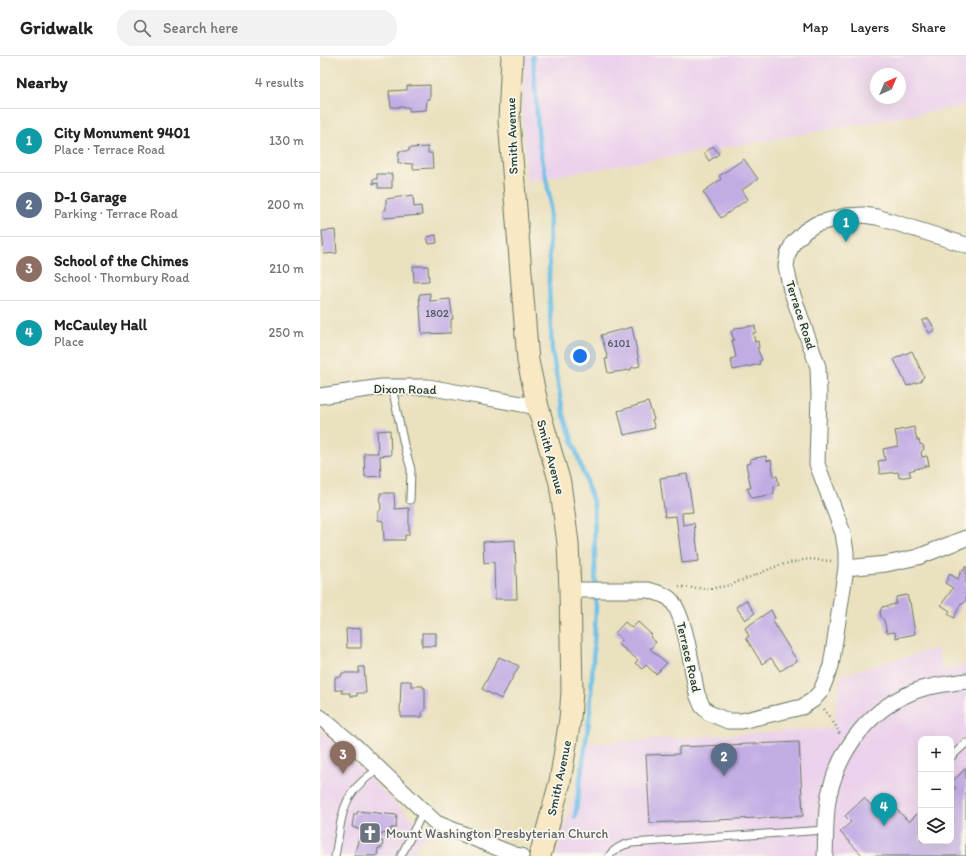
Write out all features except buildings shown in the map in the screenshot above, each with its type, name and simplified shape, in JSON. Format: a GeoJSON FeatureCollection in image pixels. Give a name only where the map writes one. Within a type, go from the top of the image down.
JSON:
{"type":"FeatureCollection","features":[{"type":"Feature","properties":{"kind":"main road","name":"Smith Avenue"},"geometry":{"type":"LineString","coordinates":[[512,56],[509,120],[528,360],[538,407],[560,483],[568,543],[570,590],[570,719],[560,782],[540,856]]}},
{"type":"Feature","properties":{"kind":"street","name":"Terrace Road"},"geometry":{"type":"LineString","coordinates":[[658,592],[669,598],[681,619],[697,694],[702,706],[718,719],[728,722],[741,721],[802,706],[813,700],[821,691],[830,666],[846,564],[843,534],[817,464],[816,450],[819,395],[818,367],[791,290],[786,266],[788,254],[793,243],[805,231],[816,224],[846,216],[863,215],[877,216],[966,245]]}},
{"type":"Feature","properties":{"kind":"street","name":"Dixon Road"},"geometry":{"type":"LineString","coordinates":[[320,396],[382,387],[428,387],[538,407]]}},
{"type":"Feature","properties":{"kind":"street"},"geometry":{"type":"LineString","coordinates":[[846,564],[886,564],[918,557],[966,538]]}},
{"type":"Feature","properties":{"kind":"street"},"geometry":{"type":"LineString","coordinates":[[570,590],[648,590],[658,592]]}},
{"type":"Feature","properties":{"kind":"street"},"geometry":{"type":"LineString","coordinates":[[825,856],[829,796],[836,773],[845,753],[857,734],[884,708],[904,696],[922,689],[966,681]]}},
{"type":"Feature","properties":{"kind":"street"},"geometry":{"type":"LineString","coordinates":[[320,717],[337,730],[436,823],[521,856]]}},
{"type":"Feature","properties":{"kind":"lane"},"geometry":{"type":"LineString","coordinates":[[392,387],[404,445],[411,469],[410,500]]}},
{"type":"Feature","properties":{"kind":"lane"},"geometry":{"type":"LineString","coordinates":[[954,754],[966,744]]}},
{"type":"Feature","properties":{"kind":"lane"},"geometry":{"type":"LineString","coordinates":[[335,856],[342,810],[354,790],[365,778],[379,770]]}},
{"type":"Feature","properties":{"kind":"lane"},"geometry":{"type":"LineString","coordinates":[[401,856],[423,812]]}},
{"type":"Feature","properties":{"kind":"lane"},"geometry":{"type":"LineString","coordinates":[[609,856],[613,850],[622,844],[826,830]]}},
{"type":"Feature","properties":{"kind":"path"},"geometry":{"type":"LineString","coordinates":[[658,592],[671,586],[710,589],[730,585],[780,565],[808,559],[846,564]]}},
{"type":"Feature","properties":{"kind":"path"},"geometry":{"type":"LineString","coordinates":[[813,700],[827,711],[837,728],[845,753]]}},
{"type":"Feature","properties":{"kind":"shaded area"},"geometry":{"type":"Polygon","coordinates":[[[525,56],[966,56],[966,106],[527,181],[522,105],[525,56]]]}},
{"type":"Feature","properties":{"kind":"shaded area"},"geometry":{"type":"Polygon","coordinates":[[[937,648],[942,670],[966,664],[966,856],[556,856],[574,796],[585,744],[833,728],[841,675],[937,648]]]}},
{"type":"Feature","properties":{"kind":"shaded area"},"geometry":{"type":"Polygon","coordinates":[[[320,730],[412,819],[433,832],[417,844],[416,856],[320,856],[320,730]]]}},
{"type":"Feature","properties":{"kind":"waterway"},"geometry":{"type":"LineString","coordinates":[[533,56],[539,143],[550,199],[549,283],[552,351],[563,412],[594,505],[596,608],[590,713],[575,817]]}},
{"type":"Feature","properties":{"kind":"place","name":"City Monument 9401"},"geometry":{"type":"Point","coordinates":[846,242]}},
{"type":"Feature","properties":{"kind":"place","name":"School of the Chimes"},"geometry":{"type":"Point","coordinates":[343,774]}},
{"type":"Feature","properties":{"kind":"place","name":"D-1 Garage"},"geometry":{"type":"Point","coordinates":[724,776]}},
{"type":"Feature","properties":{"kind":"place","name":"McCauley Hall"},"geometry":{"type":"Point","coordinates":[884,826]}},
{"type":"Feature","properties":{"kind":"place","name":"Mount Washington Presbyterian Church"},"geometry":{"type":"Point","coordinates":[370,833]}}]}
